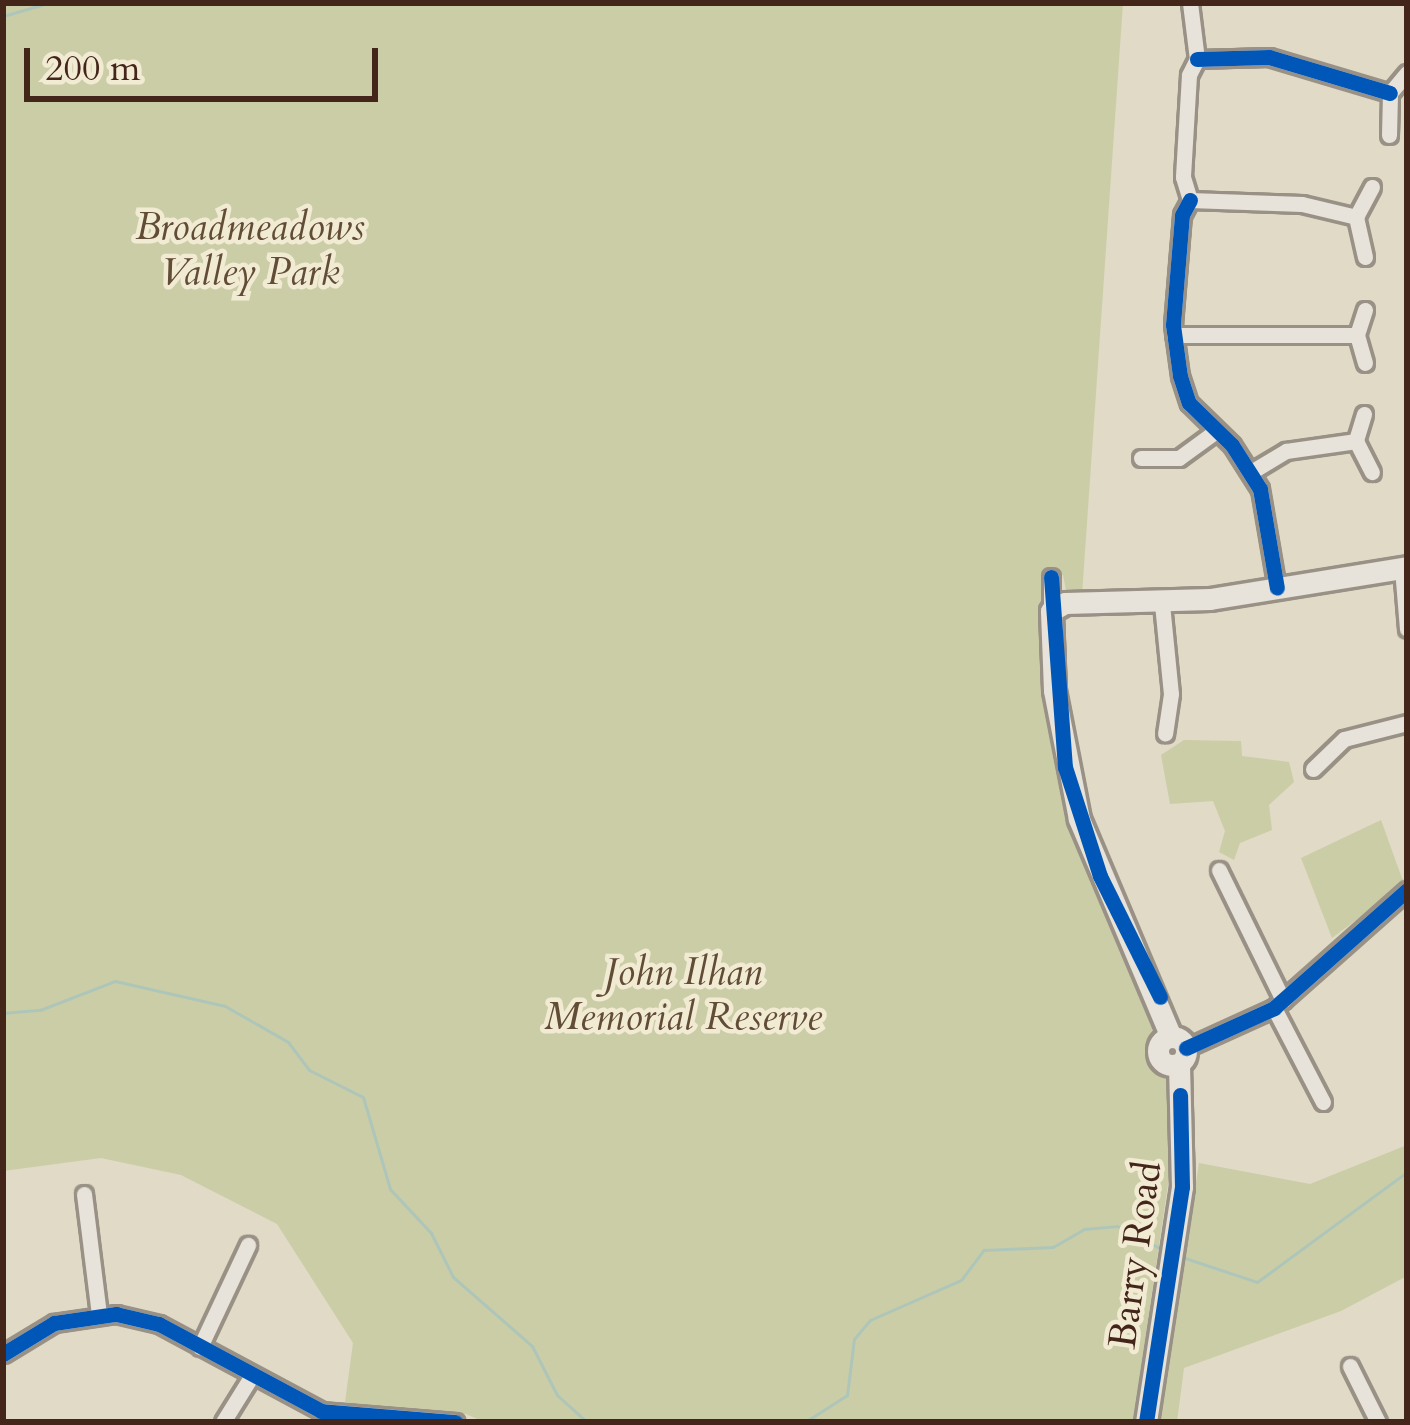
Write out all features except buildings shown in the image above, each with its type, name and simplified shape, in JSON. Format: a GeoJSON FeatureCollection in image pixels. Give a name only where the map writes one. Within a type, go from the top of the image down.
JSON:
{"type":"FeatureCollection","features":[{"type":"Feature","properties":{"kind":"street"},"geometry":{"type":"LineString","coordinates":[[1190,3],[1197,59],[1189,75],[1183,177],[1190,200],[1181,215],[1174,335],[1186,398],[1251,472],[1277,588]]}},
{"type":"Feature","properties":{"kind":"street"},"geometry":{"type":"LineString","coordinates":[[1197,59],[1269,57],[1390,94]]}},
{"type":"Feature","properties":{"kind":"street"},"geometry":{"type":"LineString","coordinates":[[1389,135],[1390,94],[1407,74]]}},
{"type":"Feature","properties":{"kind":"street"},"geometry":{"type":"LineString","coordinates":[[1365,257],[1356,217],[1372,187]]}},
{"type":"Feature","properties":{"kind":"street"},"geometry":{"type":"LineString","coordinates":[[1190,200],[1302,204],[1356,217]]}},
{"type":"Feature","properties":{"kind":"street"},"geometry":{"type":"LineString","coordinates":[[1365,310],[1357,335],[1365,362]]}},
{"type":"Feature","properties":{"kind":"street"},"geometry":{"type":"LineString","coordinates":[[1174,335],[1357,335]]}},
{"type":"Feature","properties":{"kind":"street"},"geometry":{"type":"LineString","coordinates":[[1364,414],[1356,441],[1372,472]]}},
{"type":"Feature","properties":{"kind":"street"},"geometry":{"type":"LineString","coordinates":[[1141,460],[1179,458],[1216,431]]}},
{"type":"Feature","properties":{"kind":"street"},"geometry":{"type":"LineString","coordinates":[[1251,472],[1286,451],[1356,441]]}},
{"type":"Feature","properties":{"kind":"street"},"geometry":{"type":"LineString","coordinates":[[1051,610],[1065,603],[1162,604],[1405,568],[1407,629]]}},
{"type":"Feature","properties":{"kind":"street","name":"Barry Road"},"geometry":{"type":"LineString","coordinates":[[1052,577],[1054,691],[1078,819],[1179,1050],[1184,1148],[1145,1422]]}},
{"type":"Feature","properties":{"kind":"street"},"geometry":{"type":"LineString","coordinates":[[1162,604],[1172,694],[1165,734]]}},
{"type":"Feature","properties":{"kind":"street"},"geometry":{"type":"LineString","coordinates":[[1312,770],[1344,739],[1407,723]]}},
{"type":"Feature","properties":{"kind":"street"},"geometry":{"type":"LineString","coordinates":[[1220,870],[1323,1102]]}},
{"type":"Feature","properties":{"kind":"street"},"geometry":{"type":"LineString","coordinates":[[1179,1050],[1278,1004],[1407,890]]}},
{"type":"Feature","properties":{"kind":"street"},"geometry":{"type":"LineString","coordinates":[[84,1193],[99,1314]]}},
{"type":"Feature","properties":{"kind":"street"},"geometry":{"type":"LineString","coordinates":[[200,1346],[248,1245]]}},
{"type":"Feature","properties":{"kind":"street"},"geometry":{"type":"LineString","coordinates":[[3,1354],[55,1323],[99,1314],[159,1324],[251,1377],[338,1415],[456,1422]]}},
{"type":"Feature","properties":{"kind":"street"},"geometry":{"type":"LineString","coordinates":[[1350,1366],[1378,1422]]}},
{"type":"Feature","properties":{"kind":"street"},"geometry":{"type":"LineString","coordinates":[[223,1422],[251,1377]]}},
{"type":"Feature","properties":{"kind":"green space","name":"John Ilhan Memorial Reserve"},"geometry":{"type":"Polygon","coordinates":[[[3,3],[1123,3],[1082,595],[1066,590],[1063,575],[1044,575],[1042,631],[1070,819],[1154,1017],[1156,1061],[1168,1072],[1174,1143],[1133,1422],[484,1422],[466,1414],[375,1410],[345,1402],[353,1343],[277,1224],[181,1175],[101,1158],[3,1171],[3,3]]]}},
{"type":"Feature","properties":{"kind":"green space"},"geometry":{"type":"Polygon","coordinates":[[[1184,740],[1241,741],[1242,756],[1289,762],[1294,782],[1269,805],[1272,830],[1240,843],[1234,860],[1219,852],[1225,831],[1213,801],[1170,804],[1161,755],[1184,740]]]}},
{"type":"Feature","properties":{"kind":"green space"},"geometry":{"type":"Polygon","coordinates":[[[1381,820],[1404,884],[1332,938],[1301,858],[1381,820]]]}},
{"type":"Feature","properties":{"kind":"green space"},"geometry":{"type":"Polygon","coordinates":[[[1407,1145],[1407,1276],[1341,1311],[1184,1368],[1177,1422],[1159,1422],[1199,1163],[1310,1184],[1407,1145]]]}},
{"type":"Feature","properties":{"kind":"waterway"},"geometry":{"type":"LineString","coordinates":[[3,16],[48,3]]}},
{"type":"Feature","properties":{"kind":"waterway"},"geometry":{"type":"LineString","coordinates":[[3,1013],[40,1010],[115,981],[225,1006],[288,1042],[309,1070],[363,1097],[390,1189],[431,1233],[453,1277],[532,1346],[557,1395],[587,1422]]}},
{"type":"Feature","properties":{"kind":"waterway"},"geometry":{"type":"LineString","coordinates":[[1179,1256],[1257,1282],[1407,1172]]}},
{"type":"Feature","properties":{"kind":"waterway"},"geometry":{"type":"LineString","coordinates":[[805,1422],[847,1395],[854,1339],[870,1320],[961,1280],[984,1250],[1053,1247],[1084,1229],[1117,1226],[1165,1251]]}},
{"type":"Feature","properties":{"kind":"cycle path"},"geometry":{"type":"LineString","coordinates":[[1197,59],[1269,57],[1390,93]]}},
{"type":"Feature","properties":{"kind":"cycle path"},"geometry":{"type":"LineString","coordinates":[[1190,200],[1182,215],[1173,325],[1180,376],[1189,403],[1232,445],[1260,489],[1277,588]]}},
{"type":"Feature","properties":{"kind":"cycle path"},"geometry":{"type":"LineString","coordinates":[[1051,577],[1065,767],[1100,876],[1160,997]]}},
{"type":"Feature","properties":{"kind":"cycle path"},"geometry":{"type":"LineString","coordinates":[[1186,1048],[1274,1008],[1407,890]]}},
{"type":"Feature","properties":{"kind":"cycle path"},"geometry":{"type":"LineString","coordinates":[[1146,1422],[1182,1187],[1180,1095]]}},
{"type":"Feature","properties":{"kind":"cycle path"},"geometry":{"type":"LineString","coordinates":[[3,1354],[54,1323],[116,1314],[159,1324],[321,1411],[456,1422]]}},
{"type":"Feature","properties":{"kind":"park label","name":"Broadmeadows Valley Park"},"geometry":{"type":"Point","coordinates":[250,250]}}]}
